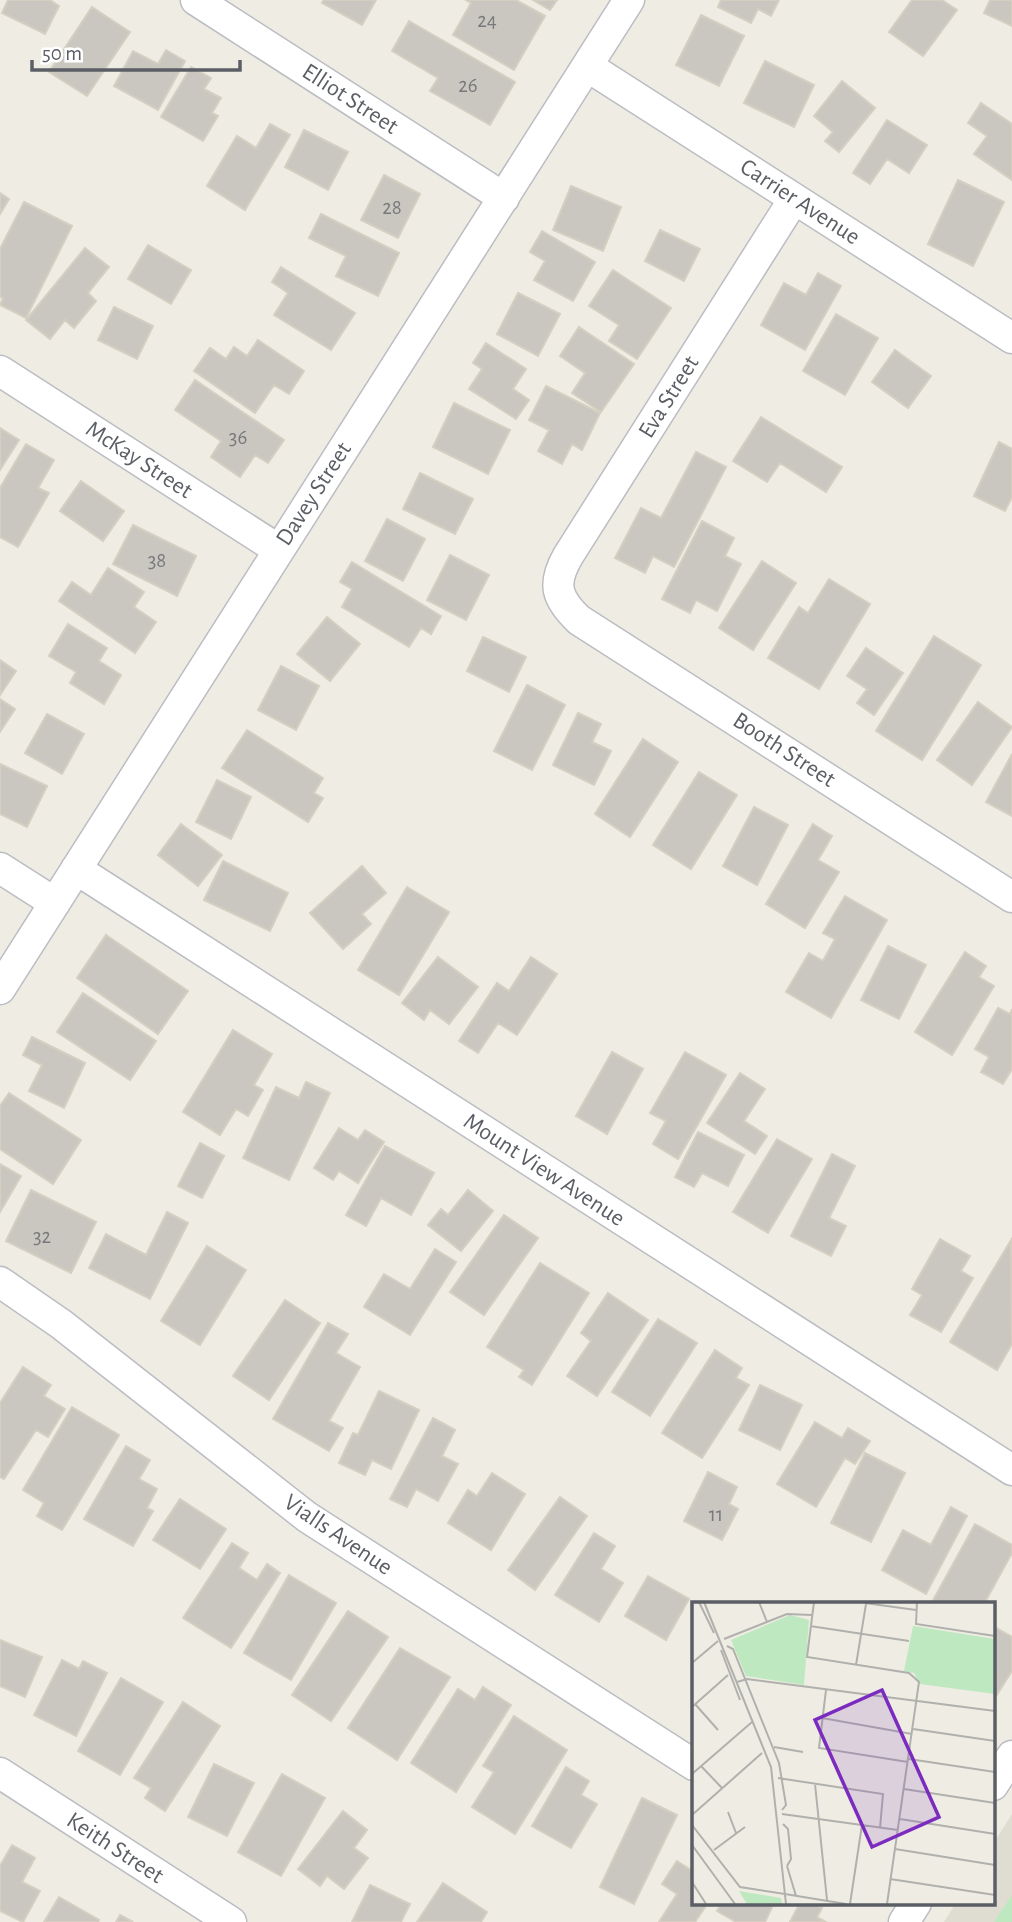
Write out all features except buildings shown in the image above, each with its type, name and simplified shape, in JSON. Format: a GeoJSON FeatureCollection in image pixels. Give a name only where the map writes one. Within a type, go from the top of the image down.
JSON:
{"type":"FeatureCollection","features":[{"type":"Feature","properties":{"kind":"street","name":"Elliot Street"},"geometry":{"type":"LineString","coordinates":[[196,0],[504,198]]}},
{"type":"Feature","properties":{"kind":"street","name":"Davey Street"},"geometry":{"type":"LineString","coordinates":[[0,989],[629,0]]}},
{"type":"Feature","properties":{"kind":"street","name":"Carrier Avenue"},"geometry":{"type":"LineString","coordinates":[[587,66],[1010,333]]}},
{"type":"Feature","properties":{"kind":"street","name":"Eva Street"},"geometry":{"type":"LineString","coordinates":[[561,598],[559,577],[568,556],[794,199]]}},
{"type":"Feature","properties":{"kind":"street","name":"McKay Street"},"geometry":{"type":"LineString","coordinates":[[0,371],[279,550]]}},
{"type":"Feature","properties":{"kind":"street","name":"Booth Street"},"geometry":{"type":"LineString","coordinates":[[561,598],[566,608],[579,620],[1012,897]]}},
{"type":"Feature","properties":{"kind":"street"},"geometry":{"type":"LineString","coordinates":[[0,869],[55,903]]}},
{"type":"Feature","properties":{"kind":"street","name":"Mount View Avenue"},"geometry":{"type":"LineString","coordinates":[[76,869],[1012,1470]]}},
{"type":"Feature","properties":{"kind":"street","name":"Vialls Avenue"},"geometry":{"type":"LineString","coordinates":[[0,1282],[61,1324],[307,1517],[692,1764]]}},
{"type":"Feature","properties":{"kind":"street"},"geometry":{"type":"LineString","coordinates":[[995,1782],[1012,1756]]}},
{"type":"Feature","properties":{"kind":"street","name":"Keith Street"},"geometry":{"type":"LineString","coordinates":[[0,1773],[231,1922]]}},
{"type":"Feature","properties":{"kind":"shaded area"},"geometry":{"type":"Polygon","coordinates":[[[1012,1814],[1012,1922],[944,1922],[955,1904],[995,1904],[995,1841],[1012,1814]]]}},
{"type":"Feature","properties":{"kind":"green space"},"geometry":{"type":"Polygon","coordinates":[[[1012,1895],[1012,1922],[994,1922],[1012,1895]]]}}]}
